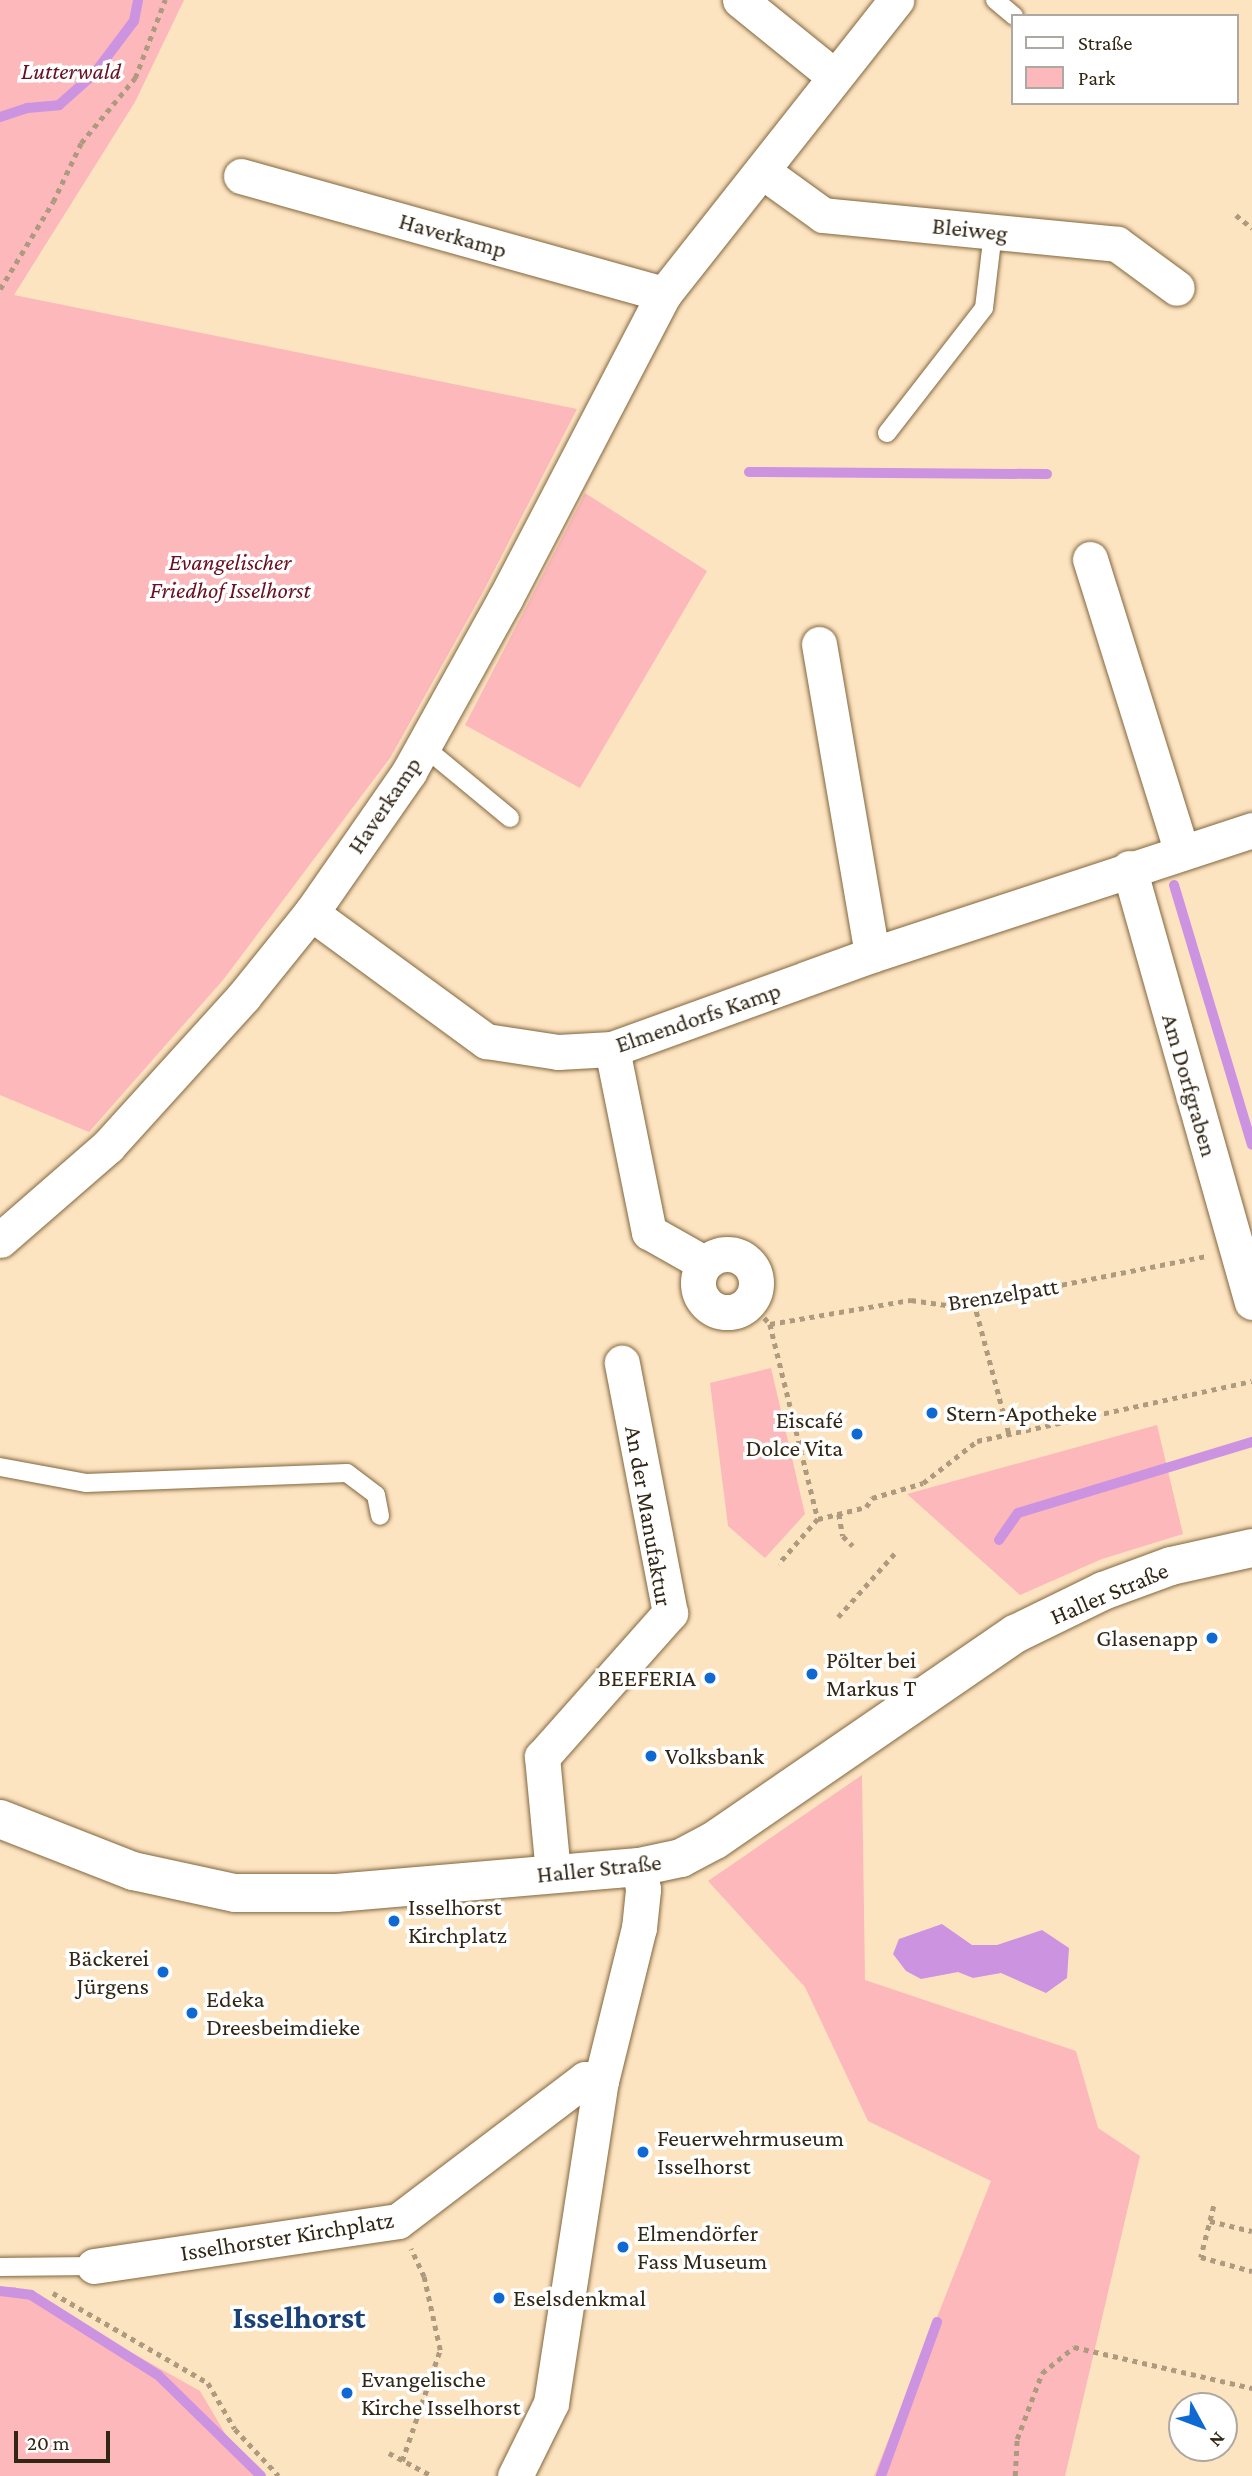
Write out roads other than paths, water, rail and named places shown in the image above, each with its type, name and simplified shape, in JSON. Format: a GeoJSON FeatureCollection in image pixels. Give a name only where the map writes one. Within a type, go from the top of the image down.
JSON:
{"type":"FeatureCollection","features":[{"type":"Feature","properties":{"kind":"street"},"geometry":{"type":"LineString","coordinates":[[740,0],[834,76]]}},
{"type":"Feature","properties":{"kind":"street","name":"Haverkamp"},"geometry":{"type":"LineString","coordinates":[[0,1240],[108,1146],[244,996],[311,913],[423,746],[664,294],[896,0]]}},
{"type":"Feature","properties":{"kind":"street","name":"Bleiweg"},"geometry":{"type":"LineString","coordinates":[[762,171],[823,215],[1117,244],[1177,288]]}},
{"type":"Feature","properties":{"kind":"street","name":"Haverkamp"},"geometry":{"type":"LineString","coordinates":[[241,176],[664,294]]}},
{"type":"Feature","properties":{"kind":"street"},"geometry":{"type":"LineString","coordinates":[[1090,559],[1182,852]]}},
{"type":"Feature","properties":{"kind":"street"},"geometry":{"type":"LineString","coordinates":[[820,644],[872,955]]}},
{"type":"Feature","properties":{"kind":"street","name":"Elmendorfs Kamp"},"geometry":{"type":"LineString","coordinates":[[311,913],[486,1041],[558,1052],[612,1049],[872,955],[1129,868],[1252,830]]}},
{"type":"Feature","properties":{"kind":"street","name":"Am Dorfgraben"},"geometry":{"type":"LineString","coordinates":[[1129,868],[1252,1302]]}},
{"type":"Feature","properties":{"kind":"street"},"geometry":{"type":"LineString","coordinates":[[612,1049],[649,1232],[704,1264],[697,1286],[708,1307],[730,1314],[760,1313]]}},
{"type":"Feature","properties":{"kind":"street","name":"An der Manufaktur"},"geometry":{"type":"LineString","coordinates":[[552,1873],[542,1757],[670,1613],[622,1363]]}},
{"type":"Feature","properties":{"kind":"street","name":"Haller Straße"},"geometry":{"type":"LineString","coordinates":[[1,1823],[134,1871],[235,1893],[336,1894],[639,1867],[681,1858],[715,1840],[1015,1634],[1103,1591],[1171,1566],[1252,1548]]}},
{"type":"Feature","properties":{"kind":"street"},"geometry":{"type":"LineString","coordinates":[[515,2476],[551,2403],[601,2081],[639,1928],[643,1889],[639,1867]]}},
{"type":"Feature","properties":{"kind":"street","name":"Isselhorster Kirchplatz"},"geometry":{"type":"LineString","coordinates":[[94,2266],[398,2221],[585,2079],[601,2081]]}},
{"type":"Feature","properties":{"kind":"lane"},"geometry":{"type":"LineString","coordinates":[[995,0],[1012,14]]}},
{"type":"Feature","properties":{"kind":"lane"},"geometry":{"type":"LineString","coordinates":[[887,433],[984,308],[993,232]]}},
{"type":"Feature","properties":{"kind":"lane"},"geometry":{"type":"LineString","coordinates":[[423,746],[510,818]]}},
{"type":"Feature","properties":{"kind":"lane"},"geometry":{"type":"LineString","coordinates":[[0,1467],[86,1483],[347,1473],[376,1495],[380,1516]]}},
{"type":"Feature","properties":{"kind":"lane"},"geometry":{"type":"LineString","coordinates":[[0,2267],[94,2266]]}},
{"type":"Feature","properties":{"kind":"waterway"},"geometry":{"type":"LineString","coordinates":[[0,117],[27,108],[59,105],[94,74],[134,21],[138,0]]}},
{"type":"Feature","properties":{"kind":"waterway"},"geometry":{"type":"LineString","coordinates":[[749,472],[1047,474]]}},
{"type":"Feature","properties":{"kind":"waterway"},"geometry":{"type":"LineString","coordinates":[[1174,885],[1252,1145]]}},
{"type":"Feature","properties":{"kind":"waterway"},"geometry":{"type":"LineString","coordinates":[[999,1540],[1018,1513],[1252,1442]]}},
{"type":"Feature","properties":{"kind":"waterway"},"geometry":{"type":"LineString","coordinates":[[0,2291],[31,2295],[158,2375],[261,2476]]}},
{"type":"Feature","properties":{"kind":"waterway"},"geometry":{"type":"LineString","coordinates":[[881,2476],[937,2322]]}},
{"type":"Feature","properties":{"kind":"place","name":"Stern-Apotheke"},"geometry":{"type":"Point","coordinates":[932,1413]}},
{"type":"Feature","properties":{"kind":"place","name":"Eiscafé Dolce Vita"},"geometry":{"type":"Point","coordinates":[857,1434]}},
{"type":"Feature","properties":{"kind":"place","name":"Glasenapp"},"geometry":{"type":"Point","coordinates":[1212,1638]}},
{"type":"Feature","properties":{"kind":"place","name":"Pölter bei Markus T"},"geometry":{"type":"Point","coordinates":[812,1674]}},
{"type":"Feature","properties":{"kind":"place","name":"BEEFERIA"},"geometry":{"type":"Point","coordinates":[710,1678]}},
{"type":"Feature","properties":{"kind":"place","name":"Volksbank"},"geometry":{"type":"Point","coordinates":[651,1756]}},
{"type":"Feature","properties":{"kind":"place","name":"Isselhorst Kirchplatz"},"geometry":{"type":"Point","coordinates":[394,1921]}},
{"type":"Feature","properties":{"kind":"place","name":"Bäckerei Jürgens"},"geometry":{"type":"Point","coordinates":[163,1972]}},
{"type":"Feature","properties":{"kind":"place","name":"Edeka Dreesbeimdieke"},"geometry":{"type":"Point","coordinates":[192,2013]}},
{"type":"Feature","properties":{"kind":"place","name":"Feuerwehrmuseum Isselhorst"},"geometry":{"type":"Point","coordinates":[643,2152]}},
{"type":"Feature","properties":{"kind":"place","name":"Elmendörfer Fass Museum"},"geometry":{"type":"Point","coordinates":[623,2247]}},
{"type":"Feature","properties":{"kind":"place","name":"Eselsdenkmal"},"geometry":{"type":"Point","coordinates":[499,2298]}},
{"type":"Feature","properties":{"kind":"place","name":"Evangelische Kirche Isselhorst"},"geometry":{"type":"Point","coordinates":[347,2393]}},
{"type":"Feature","properties":{"kind":"district","name":"Isselhorst"},"geometry":{"type":"Point","coordinates":[299,2317]}},
{"type":"Feature","properties":{"kind":"park label","name":"Lutterwald"},"geometry":{"type":"Point","coordinates":[71,71]}},
{"type":"Feature","properties":{"kind":"park label","name":"Evangelischer Friedhof Isselhorst"},"geometry":{"type":"Point","coordinates":[230,576]}}]}
